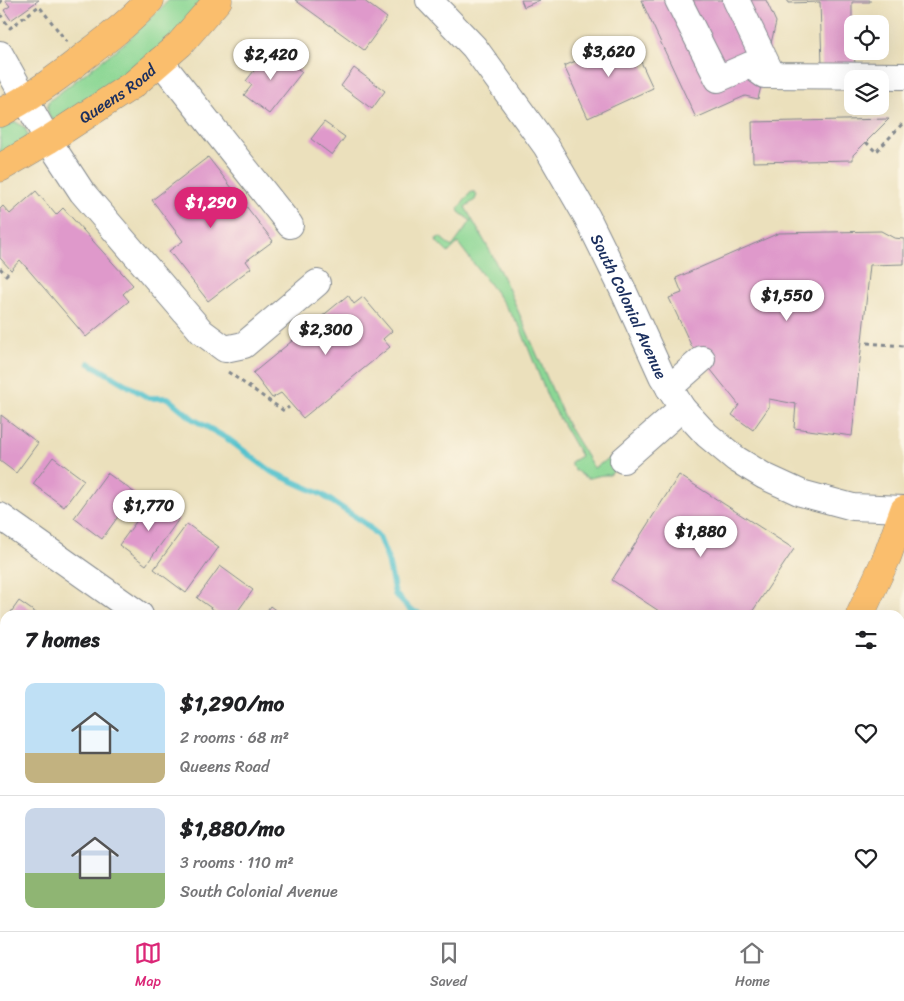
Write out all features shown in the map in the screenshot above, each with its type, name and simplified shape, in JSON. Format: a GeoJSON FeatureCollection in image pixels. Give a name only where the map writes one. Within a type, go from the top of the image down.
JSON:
{"type":"FeatureCollection","features":[{"type":"Feature","properties":{"kind":"main road"},"geometry":{"type":"LineString","coordinates":[[0,113],[26,100],[102,43],[140,11],[150,0]]}},
{"type":"Feature","properties":{"kind":"main road","name":"Queens Road"},"geometry":{"type":"LineString","coordinates":[[0,168],[48,140],[134,84],[180,44],[218,0]]}},
{"type":"Feature","properties":{"kind":"main road"},"geometry":{"type":"LineString","coordinates":[[862,610],[887,557],[904,509]]}},
{"type":"Feature","properties":{"kind":"street","name":"South Colonial Avenue"},"geometry":{"type":"LineString","coordinates":[[429,0],[474,47],[528,118],[546,146],[587,217],[662,376],[676,398],[707,435],[736,459],[801,493],[853,508],[904,509]]}},
{"type":"Feature","properties":{"kind":"street"},"geometry":{"type":"LineString","coordinates":[[678,0],[718,79],[750,65],[764,75],[904,76]]}},
{"type":"Feature","properties":{"kind":"street"},"geometry":{"type":"LineString","coordinates":[[736,0],[772,75]]}},
{"type":"Feature","properties":{"kind":"street"},"geometry":{"type":"LineString","coordinates":[[0,54],[48,140],[82,192],[202,332],[225,349],[244,345],[318,283]]}},
{"type":"Feature","properties":{"kind":"street"},"geometry":{"type":"LineString","coordinates":[[160,61],[290,225]]}},
{"type":"Feature","properties":{"kind":"street"},"geometry":{"type":"LineString","coordinates":[[623,460],[676,398],[702,359]]}},
{"type":"Feature","properties":{"kind":"street"},"geometry":{"type":"LineString","coordinates":[[0,516],[133,610]]}},
{"type":"Feature","properties":{"kind":"path"},"geometry":{"type":"LineString","coordinates":[[0,14],[10,28],[40,6],[68,44]]}},
{"type":"Feature","properties":{"kind":"path"},"geometry":{"type":"LineString","coordinates":[[866,142],[876,152],[904,122]]}},
{"type":"Feature","properties":{"kind":"path"},"geometry":{"type":"LineString","coordinates":[[0,268],[6,274],[11,270]]}},
{"type":"Feature","properties":{"kind":"path"},"geometry":{"type":"LineString","coordinates":[[867,343],[904,346]]}},
{"type":"Feature","properties":{"kind":"path"},"geometry":{"type":"LineString","coordinates":[[226,370],[284,411],[289,407]]}},
{"type":"Feature","properties":{"kind":"green space"},"geometry":{"type":"Polygon","coordinates":[[[169,0],[206,0],[166,44],[58,123],[52,119],[48,111],[49,101],[126,42],[169,0]]]}},
{"type":"Feature","properties":{"kind":"green space"},"geometry":{"type":"Polygon","coordinates":[[[16,122],[25,128],[28,136],[0,159],[0,128],[16,122]]]}},
{"type":"Feature","properties":{"kind":"green space"},"geometry":{"type":"Polygon","coordinates":[[[471,192],[475,192],[477,195],[475,200],[465,207],[509,290],[567,424],[594,468],[613,458],[616,464],[615,470],[610,475],[587,478],[571,466],[571,462],[581,456],[548,398],[520,327],[458,243],[448,253],[437,242],[436,239],[440,237],[452,247],[471,221],[459,212],[458,209],[471,192]]]}},
{"type":"Feature","properties":{"kind":"building"},"geometry":{"type":"Polygon","coordinates":[[[5,0],[39,0],[11,20],[4,10],[10,6],[5,0]]]}},
{"type":"Feature","properties":{"kind":"building"},"geometry":{"type":"Polygon","coordinates":[[[295,0],[363,0],[387,18],[364,50],[295,0]]]}},
{"type":"Feature","properties":{"kind":"building"},"geometry":{"type":"Polygon","coordinates":[[[521,0],[540,0],[524,7],[521,0]]]}},
{"type":"Feature","properties":{"kind":"building"},"geometry":{"type":"Polygon","coordinates":[[[641,0],[766,0],[776,22],[758,99],[745,96],[696,118],[641,0]]]}},
{"type":"Feature","properties":{"kind":"building"},"geometry":{"type":"Polygon","coordinates":[[[788,0],[870,0],[870,2],[852,2],[852,15],[844,15],[844,60],[855,60],[855,64],[822,65],[820,2],[788,3],[788,0]]]}},
{"type":"Feature","properties":{"kind":"building"},"geometry":{"type":"Polygon","coordinates":[[[630,38],[653,88],[588,118],[564,66],[630,38]]]}},
{"type":"Feature","properties":{"kind":"building"},"geometry":{"type":"Polygon","coordinates":[[[272,48],[302,72],[269,114],[244,95],[252,85],[246,81],[272,48]]]}},
{"type":"Feature","properties":{"kind":"building"},"geometry":{"type":"Polygon","coordinates":[[[354,68],[385,91],[372,109],[341,86],[354,68]]]}},
{"type":"Feature","properties":{"kind":"building"},"geometry":{"type":"Polygon","coordinates":[[[889,119],[853,155],[853,160],[753,162],[752,122],[889,119]]]}},
{"type":"Feature","properties":{"kind":"building"},"geometry":{"type":"Polygon","coordinates":[[[324,122],[345,137],[332,155],[311,139],[324,122]]]}},
{"type":"Feature","properties":{"kind":"building"},"geometry":{"type":"Polygon","coordinates":[[[208,157],[273,241],[246,261],[251,268],[208,301],[169,251],[183,241],[152,200],[208,157]]]}},
{"type":"Feature","properties":{"kind":"building"},"geometry":{"type":"Polygon","coordinates":[[[36,191],[56,215],[63,208],[133,285],[123,294],[129,301],[86,337],[20,260],[11,270],[0,258],[0,209],[3,206],[10,214],[36,191]]]}},
{"type":"Feature","properties":{"kind":"building"},"geometry":{"type":"Polygon","coordinates":[[[881,231],[894,238],[904,239],[904,264],[870,265],[852,436],[794,428],[796,404],[769,399],[769,407],[753,430],[732,415],[739,405],[691,345],[669,298],[682,293],[676,278],[779,233],[881,231]]]}},
{"type":"Feature","properties":{"kind":"building"},"geometry":{"type":"Polygon","coordinates":[[[348,295],[354,304],[363,297],[392,331],[383,339],[390,347],[303,418],[281,393],[272,398],[253,373],[348,295]]]}},
{"type":"Feature","properties":{"kind":"building"},"geometry":{"type":"Polygon","coordinates":[[[1,415],[38,443],[16,473],[0,461],[1,415]]]}},
{"type":"Feature","properties":{"kind":"building"},"geometry":{"type":"Polygon","coordinates":[[[53,457],[84,480],[64,507],[33,484],[53,457]]]}},
{"type":"Feature","properties":{"kind":"building"},"geometry":{"type":"Polygon","coordinates":[[[107,473],[135,493],[102,539],[74,518],[107,473]]]}},
{"type":"Feature","properties":{"kind":"building"},"geometry":{"type":"Polygon","coordinates":[[[679,475],[794,549],[753,610],[657,610],[612,580],[679,475]]]}},
{"type":"Feature","properties":{"kind":"building"},"geometry":{"type":"Polygon","coordinates":[[[152,500],[179,519],[146,565],[119,545],[152,500]]]}},
{"type":"Feature","properties":{"kind":"building"},"geometry":{"type":"Polygon","coordinates":[[[187,524],[219,547],[186,593],[154,569],[187,524]]]}},
{"type":"Feature","properties":{"kind":"building"},"geometry":{"type":"Polygon","coordinates":[[[220,566],[253,590],[239,610],[214,610],[197,598],[220,566]]]}},
{"type":"Feature","properties":{"kind":"building"},"geometry":{"type":"Polygon","coordinates":[[[19,601],[32,610],[13,610],[19,601]]]}},
{"type":"Feature","properties":{"kind":"building"},"geometry":{"type":"Polygon","coordinates":[[[270,606],[275,610],[267,610],[270,606]]]}},
{"type":"Feature","properties":{"kind":"waterway"},"geometry":{"type":"LineString","coordinates":[[89,363],[149,398],[168,398],[193,419],[228,439],[272,472],[321,494],[366,524],[379,537],[388,560],[395,594],[410,610]]}}]}
